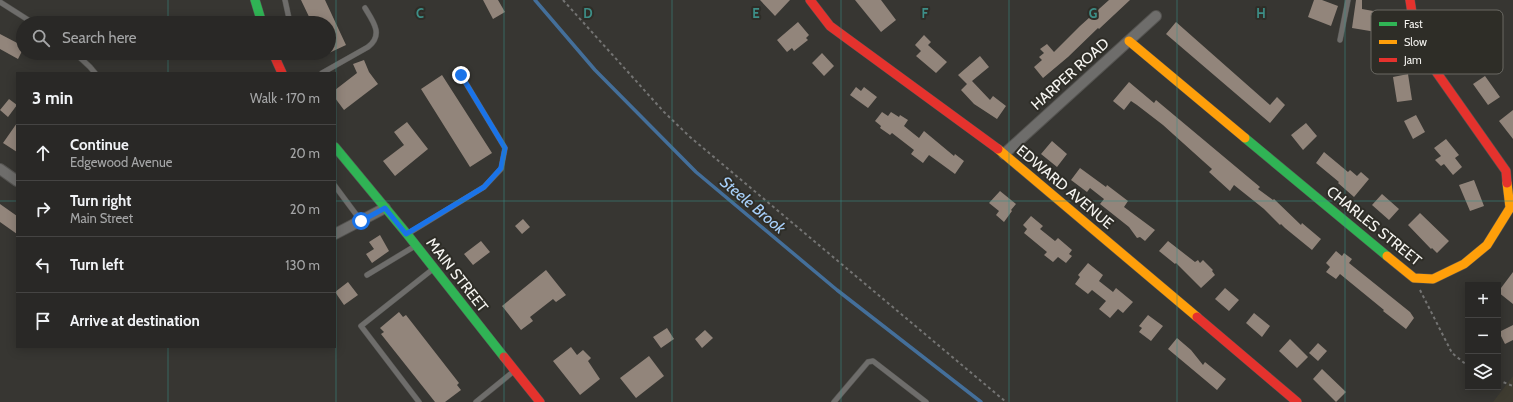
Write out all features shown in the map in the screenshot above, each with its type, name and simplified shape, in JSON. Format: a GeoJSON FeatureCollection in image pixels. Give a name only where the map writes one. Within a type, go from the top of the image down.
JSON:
{"type":"FeatureCollection","features":[{"type":"Feature","properties":{"kind":"street"},"geometry":{"type":"LineString","coordinates":[[255,0],[260,16]]}},
{"type":"Feature","properties":{"kind":"street","name":"EDWARD AVENUE"},"geometry":{"type":"LineString","coordinates":[[810,0],[830,26],[1004,154],[1297,402]]}},
{"type":"Feature","properties":{"kind":"street","name":"CHARLES STREET"},"geometry":{"type":"LineString","coordinates":[[1410,0],[1412,10]]}},
{"type":"Feature","properties":{"kind":"street","name":"HARPER ROAD"},"geometry":{"type":"LineString","coordinates":[[1004,154],[1156,16]]}},
{"type":"Feature","properties":{"kind":"street","name":"CHARLES STREET"},"geometry":{"type":"LineString","coordinates":[[1129,41],[1414,278],[1433,279],[1464,264],[1487,245],[1510,208],[1506,171],[1438,74]]}},
{"type":"Feature","properties":{"kind":"street"},"geometry":{"type":"LineString","coordinates":[[276,60],[282,72]]}},
{"type":"Feature","properties":{"kind":"street","name":"MAIN STREET"},"geometry":{"type":"LineString","coordinates":[[336,152],[385,208],[540,402]]}},
{"type":"Feature","properties":{"kind":"street"},"geometry":{"type":"LineString","coordinates":[[0,169],[16,180]]}},
{"type":"Feature","properties":{"kind":"street"},"geometry":{"type":"LineString","coordinates":[[336,234],[385,208]]}},
{"type":"Feature","properties":{"kind":"lane"},"geometry":{"type":"LineString","coordinates":[[286,0],[289,16]]}},
{"type":"Feature","properties":{"kind":"lane"},"geometry":{"type":"LineString","coordinates":[[1340,40],[1348,0]]}},
{"type":"Feature","properties":{"kind":"lane"},"geometry":{"type":"LineString","coordinates":[[0,2],[22,16]]}},
{"type":"Feature","properties":{"kind":"lane"},"geometry":{"type":"LineString","coordinates":[[324,72],[375,42],[376,35],[374,23],[365,8]]}},
{"type":"Feature","properties":{"kind":"lane"},"geometry":{"type":"LineString","coordinates":[[82,60],[93,72]]}},
{"type":"Feature","properties":{"kind":"lane"},"geometry":{"type":"LineString","coordinates":[[406,234],[484,187],[501,168],[505,148],[461,75]]}},
{"type":"Feature","properties":{"kind":"lane"},"geometry":{"type":"LineString","coordinates":[[336,187],[361,221]]}},
{"type":"Feature","properties":{"kind":"lane"},"geometry":{"type":"LineString","coordinates":[[367,275],[416,246]]}},
{"type":"Feature","properties":{"kind":"lane"},"geometry":{"type":"LineString","coordinates":[[419,402],[361,326],[434,269]]}},
{"type":"Feature","properties":{"kind":"lane"},"geometry":{"type":"LineString","coordinates":[[834,402],[868,362],[873,361],[926,402]]}},
{"type":"Feature","properties":{"kind":"lane"},"geometry":{"type":"LineString","coordinates":[[476,402],[515,370]]}},
{"type":"Feature","properties":{"kind":"path"},"geometry":{"type":"LineString","coordinates":[[563,0],[664,112],[690,137],[1006,402]]}},
{"type":"Feature","properties":{"kind":"path"},"geometry":{"type":"LineString","coordinates":[[1414,278],[1452,353],[1465,364]]}},
{"type":"Feature","properties":{"kind":"path"},"geometry":{"type":"LineString","coordinates":[[1501,381],[1513,386]]}},
{"type":"Feature","properties":{"kind":"shaded area"},"geometry":{"type":"Polygon","coordinates":[[[1513,376],[1513,402],[1493,402],[1513,376]]]}},
{"type":"Feature","properties":{"kind":"building"},"geometry":{"type":"Polygon","coordinates":[[[301,0],[325,0],[332,16],[309,16],[301,0]]]}},
{"type":"Feature","properties":{"kind":"building"},"geometry":{"type":"Polygon","coordinates":[[[483,0],[498,0],[505,12],[493,19],[483,0]]]}},
{"type":"Feature","properties":{"kind":"building"},"geometry":{"type":"Polygon","coordinates":[[[760,0],[790,0],[775,16],[760,0]]]}},
{"type":"Feature","properties":{"kind":"building"},"geometry":{"type":"Polygon","coordinates":[[[855,0],[881,0],[896,20],[881,32],[855,0]]]}},
{"type":"Feature","properties":{"kind":"building"},"geometry":{"type":"Polygon","coordinates":[[[1109,0],[1130,0],[1043,78],[1034,67],[1042,60],[1039,57],[1044,53],[1040,49],[1047,44],[1054,52],[1109,0]]]}},
{"type":"Feature","properties":{"kind":"building"},"geometry":{"type":"Polygon","coordinates":[[[1314,0],[1322,0],[1338,6],[1331,26],[1308,17],[1314,0]]]}},
{"type":"Feature","properties":{"kind":"building"},"geometry":{"type":"Polygon","coordinates":[[[1356,0],[1362,0],[1362,9],[1371,11],[1371,31],[1352,28],[1356,0]]]}},
{"type":"Feature","properties":{"kind":"building"},"geometry":{"type":"Polygon","coordinates":[[[798,22],[809,35],[806,38],[808,40],[794,51],[792,48],[787,52],[777,40],[798,22]]]}},
{"type":"Feature","properties":{"kind":"building"},"geometry":{"type":"Polygon","coordinates":[[[1176,22],[1270,105],[1277,97],[1285,105],[1270,123],[1166,34],[1176,22]]]}},
{"type":"Feature","properties":{"kind":"building"},"geometry":{"type":"Polygon","coordinates":[[[336,24],[346,45],[336,50],[336,24]]]}},
{"type":"Feature","properties":{"kind":"building"},"geometry":{"type":"Polygon","coordinates":[[[0,34],[16,42],[16,58],[0,49],[0,34]]]}},
{"type":"Feature","properties":{"kind":"building"},"geometry":{"type":"Polygon","coordinates":[[[924,35],[931,42],[928,45],[947,62],[936,73],[916,56],[921,51],[915,45],[924,35]]]}},
{"type":"Feature","properties":{"kind":"building"},"geometry":{"type":"Polygon","coordinates":[[[822,53],[834,66],[824,76],[812,63],[822,53]]]}},
{"type":"Feature","properties":{"kind":"building"},"geometry":{"type":"Polygon","coordinates":[[[980,56],[989,67],[972,81],[990,100],[993,96],[1006,106],[997,119],[974,104],[961,90],[967,84],[958,75],[980,56]]]}},
{"type":"Feature","properties":{"kind":"building"},"geometry":{"type":"Polygon","coordinates":[[[364,60],[369,72],[378,84],[344,110],[336,99],[336,89],[357,73],[353,64],[364,60]]]}},
{"type":"Feature","properties":{"kind":"building"},"geometry":{"type":"Polygon","coordinates":[[[1408,74],[1412,100],[1397,102],[1393,77],[1408,74]]]}},
{"type":"Feature","properties":{"kind":"building"},"geometry":{"type":"Polygon","coordinates":[[[442,75],[492,153],[470,167],[421,89],[442,75]]]}},
{"type":"Feature","properties":{"kind":"building"},"geometry":{"type":"Polygon","coordinates":[[[1485,76],[1500,97],[1488,105],[1473,84],[1485,76]]]}},
{"type":"Feature","properties":{"kind":"building"},"geometry":{"type":"Polygon","coordinates":[[[1129,82],[1154,103],[1156,100],[1260,187],[1258,189],[1273,200],[1274,199],[1301,225],[1302,223],[1321,239],[1312,250],[1281,224],[1280,225],[1264,209],[1234,185],[1230,191],[1209,172],[1212,169],[1163,125],[1137,105],[1131,101],[1124,110],[1113,101],[1129,82]]]}},
{"type":"Feature","properties":{"kind":"building"},"geometry":{"type":"Polygon","coordinates":[[[856,87],[861,91],[864,87],[877,97],[868,108],[850,95],[856,87]]]}},
{"type":"Feature","properties":{"kind":"building"},"geometry":{"type":"Polygon","coordinates":[[[9,99],[16,104],[8,117],[0,110],[9,99]]]}},
{"type":"Feature","properties":{"kind":"building"},"geometry":{"type":"Polygon","coordinates":[[[1513,110],[1513,139],[1499,121],[1513,110]]]}},
{"type":"Feature","properties":{"kind":"building"},"geometry":{"type":"Polygon","coordinates":[[[882,112],[888,116],[891,112],[899,117],[900,115],[908,120],[904,126],[919,138],[924,131],[954,156],[955,154],[964,161],[955,174],[929,155],[923,163],[911,154],[914,150],[892,133],[890,135],[880,128],[881,126],[875,121],[882,112]]]}},
{"type":"Feature","properties":{"kind":"building"},"geometry":{"type":"Polygon","coordinates":[[[1416,115],[1425,132],[1413,139],[1404,121],[1416,115]]]}},
{"type":"Feature","properties":{"kind":"building"},"geometry":{"type":"Polygon","coordinates":[[[407,122],[428,149],[395,176],[383,161],[404,145],[394,132],[407,122]]]}},
{"type":"Feature","properties":{"kind":"building"},"geometry":{"type":"Polygon","coordinates":[[[1306,123],[1317,136],[1303,150],[1291,135],[1306,123]]]}},
{"type":"Feature","properties":{"kind":"building"},"geometry":{"type":"Polygon","coordinates":[[[16,124],[16,151],[3,143],[16,124]]]}},
{"type":"Feature","properties":{"kind":"building"},"geometry":{"type":"Polygon","coordinates":[[[1446,139],[1459,155],[1455,158],[1462,167],[1453,175],[1444,164],[1441,166],[1435,160],[1441,156],[1434,148],[1446,139]]]}},
{"type":"Feature","properties":{"kind":"building"},"geometry":{"type":"Polygon","coordinates":[[[1052,141],[1067,154],[1057,167],[1041,154],[1052,141]]]}},
{"type":"Feature","properties":{"kind":"building"},"geometry":{"type":"Polygon","coordinates":[[[1324,152],[1348,172],[1350,170],[1357,176],[1361,172],[1369,179],[1354,197],[1316,163],[1324,152]]]}},
{"type":"Feature","properties":{"kind":"building"},"geometry":{"type":"Polygon","coordinates":[[[1080,168],[1106,187],[1107,185],[1128,201],[1124,207],[1155,230],[1145,241],[1140,237],[1137,238],[1129,227],[1100,204],[1104,199],[1090,188],[1087,192],[1071,180],[1080,168]]]}},
{"type":"Feature","properties":{"kind":"building"},"geometry":{"type":"Polygon","coordinates":[[[1474,180],[1484,206],[1470,211],[1459,185],[1474,180]]]}},
{"type":"Feature","properties":{"kind":"building"},"geometry":{"type":"Polygon","coordinates":[[[1000,191],[1016,204],[1004,222],[996,215],[999,211],[989,203],[1000,191]]]}},
{"type":"Feature","properties":{"kind":"building"},"geometry":{"type":"Polygon","coordinates":[[[1382,194],[1399,209],[1389,220],[1372,205],[1382,194]]]}},
{"type":"Feature","properties":{"kind":"building"},"geometry":{"type":"Polygon","coordinates":[[[0,204],[16,215],[16,233],[0,222],[0,204]]]}},
{"type":"Feature","properties":{"kind":"building"},"geometry":{"type":"Polygon","coordinates":[[[1420,213],[1449,241],[1437,253],[1432,248],[1431,249],[1408,225],[1420,213]]]}},
{"type":"Feature","properties":{"kind":"building"},"geometry":{"type":"Polygon","coordinates":[[[1031,216],[1043,226],[1040,229],[1055,241],[1058,238],[1072,250],[1069,254],[1072,256],[1066,263],[1058,257],[1053,262],[1044,255],[1047,252],[1024,233],[1027,229],[1023,225],[1031,216]]]}},
{"type":"Feature","properties":{"kind":"building"},"geometry":{"type":"Polygon","coordinates":[[[523,219],[530,227],[522,234],[515,226],[523,219]]]}},
{"type":"Feature","properties":{"kind":"building"},"geometry":{"type":"Polygon","coordinates":[[[380,235],[389,251],[372,263],[366,254],[374,249],[369,242],[380,235]]]}},
{"type":"Feature","properties":{"kind":"building"},"geometry":{"type":"Polygon","coordinates":[[[481,241],[490,252],[473,265],[464,254],[481,241]]]}},
{"type":"Feature","properties":{"kind":"building"},"geometry":{"type":"Polygon","coordinates":[[[1168,241],[1195,262],[1198,260],[1200,263],[1203,260],[1213,270],[1212,271],[1215,275],[1201,288],[1176,263],[1175,264],[1159,251],[1168,241]]]}},
{"type":"Feature","properties":{"kind":"building"},"geometry":{"type":"Polygon","coordinates":[[[1336,251],[1342,256],[1344,253],[1352,259],[1349,263],[1410,312],[1414,318],[1406,329],[1340,274],[1336,279],[1326,272],[1330,267],[1326,263],[1336,251]]]}},
{"type":"Feature","properties":{"kind":"building"},"geometry":{"type":"Polygon","coordinates":[[[1088,263],[1103,275],[1099,281],[1113,292],[1116,288],[1133,302],[1123,313],[1118,309],[1110,318],[1099,309],[1106,301],[1092,290],[1088,294],[1075,284],[1080,277],[1078,275],[1088,263]]]}},
{"type":"Feature","properties":{"kind":"building"},"geometry":{"type":"Polygon","coordinates":[[[546,270],[566,295],[556,302],[553,299],[530,317],[533,321],[521,330],[502,306],[546,270]]]}},
{"type":"Feature","properties":{"kind":"building"},"geometry":{"type":"Polygon","coordinates":[[[1513,272],[1513,304],[1501,294],[1501,288],[1513,272]]]}},
{"type":"Feature","properties":{"kind":"building"},"geometry":{"type":"Polygon","coordinates":[[[348,282],[358,295],[344,305],[336,291],[348,282]]]}},
{"type":"Feature","properties":{"kind":"building"},"geometry":{"type":"Polygon","coordinates":[[[1225,288],[1239,300],[1229,311],[1215,299],[1225,288]]]}},
{"type":"Feature","properties":{"kind":"building"},"geometry":{"type":"Polygon","coordinates":[[[399,312],[403,317],[406,315],[459,383],[457,385],[461,390],[445,402],[435,402],[381,334],[384,332],[380,328],[399,312]]]}},
{"type":"Feature","properties":{"kind":"building"},"geometry":{"type":"Polygon","coordinates":[[[1254,313],[1270,326],[1262,337],[1246,323],[1254,313]]]}},
{"type":"Feature","properties":{"kind":"building"},"geometry":{"type":"Polygon","coordinates":[[[1148,315],[1163,326],[1151,341],[1139,332],[1142,328],[1139,326],[1148,315]]]}},
{"type":"Feature","properties":{"kind":"building"},"geometry":{"type":"Polygon","coordinates":[[[1513,325],[1513,340],[1505,344],[1501,336],[1501,331],[1513,325]]]}},
{"type":"Feature","properties":{"kind":"building"},"geometry":{"type":"Polygon","coordinates":[[[667,328],[674,339],[661,348],[653,337],[667,328]]]}},
{"type":"Feature","properties":{"kind":"building"},"geometry":{"type":"Polygon","coordinates":[[[705,330],[713,338],[702,348],[695,339],[705,330]]]}},
{"type":"Feature","properties":{"kind":"building"},"geometry":{"type":"Polygon","coordinates":[[[1177,338],[1191,350],[1203,365],[1205,362],[1226,379],[1217,390],[1168,349],[1177,338]]]}},
{"type":"Feature","properties":{"kind":"building"},"geometry":{"type":"Polygon","coordinates":[[[1290,339],[1308,357],[1297,368],[1279,351],[1290,339]]]}},
{"type":"Feature","properties":{"kind":"building"},"geometry":{"type":"Polygon","coordinates":[[[1318,343],[1327,351],[1318,361],[1309,353],[1318,343]]]}},
{"type":"Feature","properties":{"kind":"building"},"geometry":{"type":"Polygon","coordinates":[[[571,347],[577,355],[583,350],[591,358],[588,361],[600,379],[580,395],[553,361],[571,347]]]}},
{"type":"Feature","properties":{"kind":"building"},"geometry":{"type":"Polygon","coordinates":[[[649,356],[664,376],[636,398],[620,378],[649,356]]]}},
{"type":"Feature","properties":{"kind":"building"},"geometry":{"type":"Polygon","coordinates":[[[1322,369],[1346,392],[1336,402],[1313,379],[1322,369]]]}},
{"type":"Feature","properties":{"kind":"waterway","name":"Steele Brook"},"geometry":{"type":"LineString","coordinates":[[535,0],[595,70],[696,172],[837,290],[981,402]]}},
{"type":"Feature","properties":{"kind":"traffic: fast"},"geometry":{"type":"LineString","coordinates":[[255,0],[260,16]]}},
{"type":"Feature","properties":{"kind":"traffic: fast"},"geometry":{"type":"LineString","coordinates":[[1245,138],[1387,256]]}},
{"type":"Feature","properties":{"kind":"traffic: fast"},"geometry":{"type":"LineString","coordinates":[[336,148],[407,234],[504,357]]}},
{"type":"Feature","properties":{"kind":"traffic: slow"},"geometry":{"type":"LineString","coordinates":[[1129,41],[1245,138]]}},
{"type":"Feature","properties":{"kind":"traffic: slow"},"geometry":{"type":"LineString","coordinates":[[998,149],[1197,317]]}},
{"type":"Feature","properties":{"kind":"traffic: slow"},"geometry":{"type":"LineString","coordinates":[[1387,256],[1414,278],[1433,279],[1464,264],[1487,245],[1510,208],[1507,183]]}},
{"type":"Feature","properties":{"kind":"traffic: jam"},"geometry":{"type":"LineString","coordinates":[[810,0],[830,26],[998,149]]}},
{"type":"Feature","properties":{"kind":"traffic: jam"},"geometry":{"type":"LineString","coordinates":[[1410,0],[1412,10]]}},
{"type":"Feature","properties":{"kind":"traffic: jam"},"geometry":{"type":"LineString","coordinates":[[276,60],[282,72]]}},
{"type":"Feature","properties":{"kind":"traffic: jam"},"geometry":{"type":"LineString","coordinates":[[1438,74],[1506,171],[1507,183]]}},
{"type":"Feature","properties":{"kind":"traffic: jam"},"geometry":{"type":"LineString","coordinates":[[1197,317],[1297,402]]}},
{"type":"Feature","properties":{"kind":"traffic: jam"},"geometry":{"type":"LineString","coordinates":[[504,357],[540,402]]}},
{"type":"Feature","properties":{"kind":"route"},"geometry":{"type":"LineString","coordinates":[[361,221],[385,208],[406,234],[484,187],[501,168],[505,148],[461,75]]}}]}
